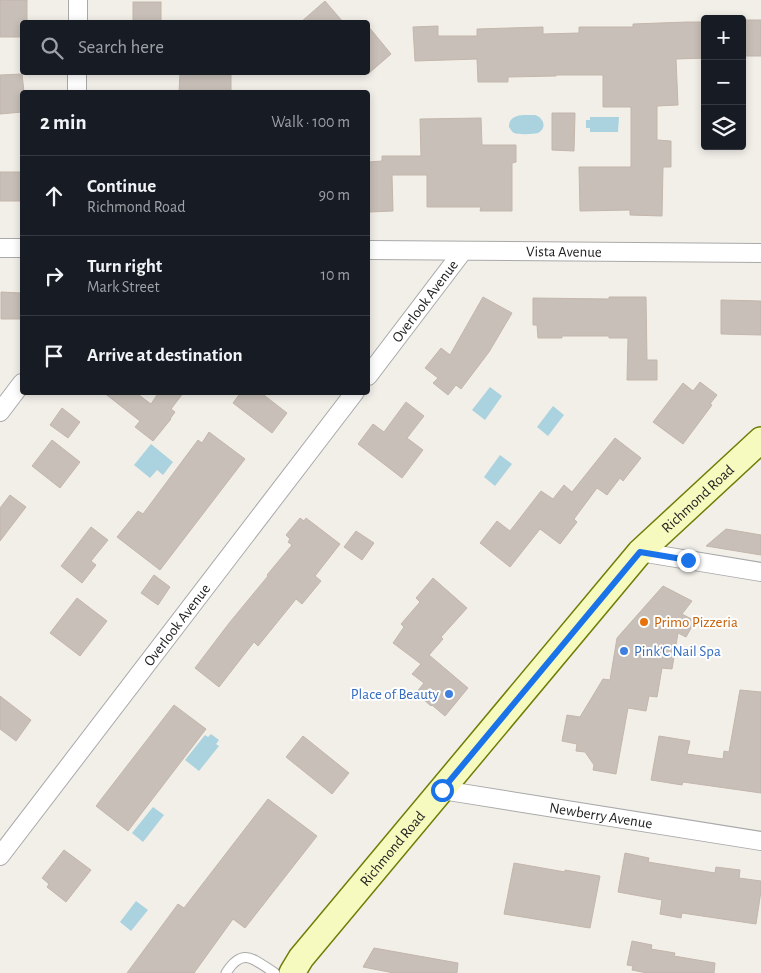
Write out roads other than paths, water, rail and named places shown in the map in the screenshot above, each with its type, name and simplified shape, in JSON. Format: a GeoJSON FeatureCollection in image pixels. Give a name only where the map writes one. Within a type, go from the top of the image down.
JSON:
{"type":"FeatureCollection","features":[{"type":"Feature","properties":{"kind":"main road","name":"Richmond Road"},"geometry":{"type":"LineString","coordinates":[[292,970],[640,552],[761,440]]}},
{"type":"Feature","properties":{"kind":"street"},"geometry":{"type":"LineString","coordinates":[[78,0],[78,20]]}},
{"type":"Feature","properties":{"kind":"street"},"geometry":{"type":"LineString","coordinates":[[77,90],[78,75]]}},
{"type":"Feature","properties":{"kind":"street"},"geometry":{"type":"LineString","coordinates":[[0,248],[20,248]]}},
{"type":"Feature","properties":{"kind":"street","name":"Vista Avenue"},"geometry":{"type":"LineString","coordinates":[[370,250],[761,253]]}},
{"type":"Feature","properties":{"kind":"street","name":"Overlook Avenue"},"geometry":{"type":"LineString","coordinates":[[370,373],[463,250]]}},
{"type":"Feature","properties":{"kind":"street"},"geometry":{"type":"LineString","coordinates":[[0,412],[20,386]]}},
{"type":"Feature","properties":{"kind":"street","name":"Overlook Avenue"},"geometry":{"type":"LineString","coordinates":[[0,856],[353,395]]}},
{"type":"Feature","properties":{"kind":"street"},"geometry":{"type":"LineString","coordinates":[[640,552],[761,572]]}},
{"type":"Feature","properties":{"kind":"street","name":"Newberry Avenue"},"geometry":{"type":"LineString","coordinates":[[442,790],[761,841]]}},
{"type":"Feature","properties":{"kind":"lane"},"geometry":{"type":"LineString","coordinates":[[226,973],[234,962],[241,958],[248,958],[292,970]]}},
{"type":"Feature","properties":{"kind":"water"},"geometry":{"type":"Polygon","coordinates":[[[535,115],[542,120],[544,126],[538,133],[516,134],[509,127],[514,117],[535,115]]]}},
{"type":"Feature","properties":{"kind":"water"},"geometry":{"type":"Polygon","coordinates":[[[590,117],[619,117],[618,132],[590,132],[590,128],[586,128],[586,120],[590,120],[590,117]]]}},
{"type":"Feature","properties":{"kind":"water"},"geometry":{"type":"Polygon","coordinates":[[[490,387],[502,396],[485,420],[472,410],[490,387]]]}},
{"type":"Feature","properties":{"kind":"water"},"geometry":{"type":"Polygon","coordinates":[[[553,406],[564,415],[548,436],[537,427],[553,406]]]}},
{"type":"Feature","properties":{"kind":"water"},"geometry":{"type":"Polygon","coordinates":[[[151,444],[173,462],[163,475],[157,470],[150,478],[134,465],[151,444]]]}},
{"type":"Feature","properties":{"kind":"water"},"geometry":{"type":"Polygon","coordinates":[[[500,455],[512,464],[495,486],[484,477],[500,455]]]}},
{"type":"Feature","properties":{"kind":"water"},"geometry":{"type":"Polygon","coordinates":[[[211,734],[219,740],[216,744],[219,746],[199,771],[185,760],[205,735],[208,737],[211,734]]]}},
{"type":"Feature","properties":{"kind":"water"},"geometry":{"type":"Polygon","coordinates":[[[153,807],[164,815],[143,842],[132,833],[153,807]]]}},
{"type":"Feature","properties":{"kind":"water"},"geometry":{"type":"Polygon","coordinates":[[[136,901],[148,910],[131,931],[120,922],[136,901]]]}},
{"type":"Feature","properties":{"kind":"place","name":"Primo Pizzeria"},"geometry":{"type":"Point","coordinates":[644,622]}},
{"type":"Feature","properties":{"kind":"place","name":"Pink'C Nail Spa"},"geometry":{"type":"Point","coordinates":[624,651]}},
{"type":"Feature","properties":{"kind":"place","name":"Place of Beauty"},"geometry":{"type":"Point","coordinates":[449,694]}}]}
